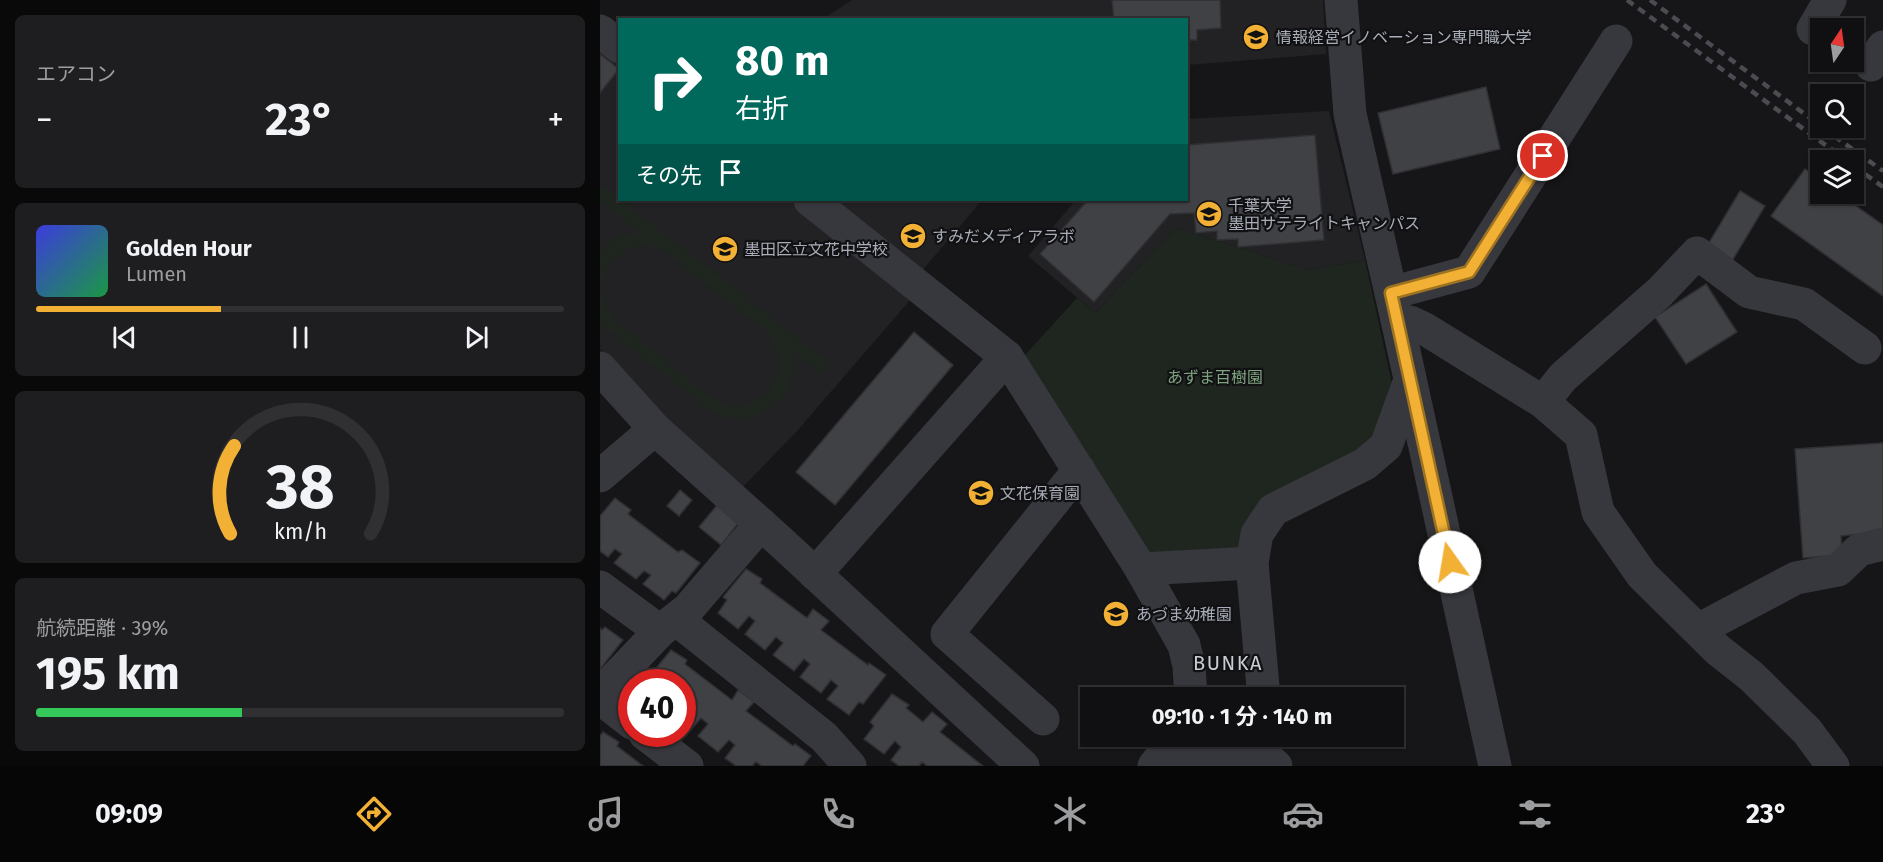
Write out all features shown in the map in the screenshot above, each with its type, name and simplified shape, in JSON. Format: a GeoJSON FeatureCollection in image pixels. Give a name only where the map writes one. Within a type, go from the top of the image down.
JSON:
{"type":"FeatureCollection","features":[{"type":"Feature","properties":{"kind":"street"},"geometry":{"type":"LineString","coordinates":[[1341,0],[1350,114],[1496,766]]}},
{"type":"Feature","properties":{"kind":"street"},"geometry":{"type":"LineString","coordinates":[[1820,18],[1830,0]]}},
{"type":"Feature","properties":{"kind":"street"},"geometry":{"type":"LineString","coordinates":[[600,31],[618,45]]}},
{"type":"Feature","properties":{"kind":"street"},"geometry":{"type":"LineString","coordinates":[[1394,309],[1469,272],[1616,41]]}},
{"type":"Feature","properties":{"kind":"street"},"geometry":{"type":"LineString","coordinates":[[811,201],[1006,357],[1141,569],[1184,645],[1189,666],[1190,687]]}},
{"type":"Feature","properties":{"kind":"street"},"geometry":{"type":"LineString","coordinates":[[1543,402],[1563,377],[1660,292],[1697,253],[1749,292],[1804,303],[1865,348]]}},
{"type":"Feature","properties":{"kind":"street"},"geometry":{"type":"LineString","coordinates":[[1394,309],[1410,322],[1543,402],[1581,435],[1598,512],[1642,575],[1718,650],[1751,676],[1807,731],[1833,766]]}},
{"type":"Feature","properties":{"kind":"street"},"geometry":{"type":"LineString","coordinates":[[815,574],[1006,357]]}},
{"type":"Feature","properties":{"kind":"street"},"geometry":{"type":"LineString","coordinates":[[600,368],[655,429],[1023,766]]}},
{"type":"Feature","properties":{"kind":"street"},"geometry":{"type":"LineString","coordinates":[[1263,687],[1252,563],[1257,534],[1273,510],[1365,464],[1386,446],[1410,380]]}},
{"type":"Feature","properties":{"kind":"street"},"geometry":{"type":"LineString","coordinates":[[600,476],[655,429]]}},
{"type":"Feature","properties":{"kind":"street"},"geometry":{"type":"LineString","coordinates":[[1043,719],[947,634],[1079,470]]}},
{"type":"Feature","properties":{"kind":"street"},"geometry":{"type":"LineString","coordinates":[[618,711],[600,696],[668,625],[688,609],[761,524]]}},
{"type":"Feature","properties":{"kind":"street"},"geometry":{"type":"LineString","coordinates":[[1698,630],[1796,578],[1838,570],[1859,550],[1883,544]]}},
{"type":"Feature","properties":{"kind":"street"},"geometry":{"type":"LineString","coordinates":[[1141,569],[1252,563]]}},
{"type":"Feature","properties":{"kind":"street"},"geometry":{"type":"LineString","coordinates":[[600,587],[668,625],[824,737],[850,766]]}},
{"type":"Feature","properties":{"kind":"street"},"geometry":{"type":"LineString","coordinates":[[662,747],[687,766]]}},
{"type":"Feature","properties":{"kind":"street"},"geometry":{"type":"LineString","coordinates":[[1164,753],[1271,754]]}},
{"type":"Feature","properties":{"kind":"shaded area","name":"情報経営イノベーション専門職大学"},"geometry":{"type":"Polygon","coordinates":[[[852,0],[1323,0],[1326,54],[1188,65],[1188,18],[824,18],[852,0]]]}},
{"type":"Feature","properties":{"kind":"shaded area","name":"墨田区立文花中学校"},"geometry":{"type":"Polygon","coordinates":[[[600,46],[618,61],[618,201],[790,201],[911,299],[797,431],[742,488],[662,413],[600,349],[600,46]]]}},
{"type":"Feature","properties":{"kind":"shaded area","name":"千葉大学 墨田サテライトキャンパス"},"geometry":{"type":"Polygon","coordinates":[[[1329,111],[1365,260],[1309,270],[1176,228],[1095,313],[1028,256],[1075,201],[1188,201],[1188,119],[1329,111]]]}},
{"type":"Feature","properties":{"kind":"shaded area","name":"すみだメディアラボ"},"geometry":{"type":"Polygon","coordinates":[[[830,201],[981,201],[921,272],[830,201]]]}},
{"type":"Feature","properties":{"kind":"green space"},"geometry":{"type":"Polygon","coordinates":[[[602,185],[618,197],[618,201],[623,201],[829,362],[820,373],[792,352],[793,366],[787,391],[770,408],[759,414],[732,418],[710,411],[600,323],[600,286],[600,253],[618,238],[641,232],[600,201],[602,185]],[[639,245],[626,250],[608,266],[600,286],[607,309],[613,318],[700,389],[729,405],[744,405],[758,399],[769,390],[778,371],[778,357],[768,333],[666,253],[658,248],[639,245]]]}},
{"type":"Feature","properties":{"kind":"green space","name":"あずま百樹園"},"geometry":{"type":"Polygon","coordinates":[[[1176,228],[1309,270],[1365,260],[1392,384],[1384,427],[1248,552],[1149,555],[1025,355],[1077,298],[1095,313],[1176,228]]]}},
{"type":"Feature","properties":{"kind":"building"},"geometry":{"type":"Polygon","coordinates":[[[1112,0],[1220,0],[1221,28],[1197,30],[1197,40],[1188,40],[1188,18],[1114,18],[1112,0]]]}},
{"type":"Feature","properties":{"kind":"building"},"geometry":{"type":"Polygon","coordinates":[[[600,54],[618,70],[600,93],[600,54]]]}},
{"type":"Feature","properties":{"kind":"building"},"geometry":{"type":"Polygon","coordinates":[[[1486,87],[1500,149],[1393,174],[1378,113],[1486,87]]]}},
{"type":"Feature","properties":{"kind":"building","name":"千葉大学 墨田サテライトキャンパス"},"geometry":{"type":"Polygon","coordinates":[[[1315,135],[1324,240],[1238,247],[1238,239],[1217,240],[1217,231],[1196,233],[1194,213],[1170,214],[1094,302],[1040,254],[1087,201],[1188,201],[1188,145],[1315,135]]]}},
{"type":"Feature","properties":{"kind":"building"},"geometry":{"type":"Polygon","coordinates":[[[1805,169],[1810,172],[1810,204],[1853,204],[1883,225],[1883,296],[1771,216],[1805,169]]]}},
{"type":"Feature","properties":{"kind":"building"},"geometry":{"type":"Polygon","coordinates":[[[1740,191],[1765,206],[1732,261],[1707,246],[1740,191]]]}},
{"type":"Feature","properties":{"kind":"building"},"geometry":{"type":"Polygon","coordinates":[[[1706,284],[1737,332],[1686,364],[1655,317],[1706,284]]]}},
{"type":"Feature","properties":{"kind":"building"},"geometry":{"type":"Polygon","coordinates":[[[914,332],[953,365],[835,505],[796,472],[914,332]]]}},
{"type":"Feature","properties":{"kind":"building"},"geometry":{"type":"Polygon","coordinates":[[[1883,443],[1883,532],[1841,536],[1842,555],[1803,558],[1795,449],[1883,443]]]}},
{"type":"Feature","properties":{"kind":"building"},"geometry":{"type":"Polygon","coordinates":[[[680,490],[692,500],[679,516],[667,506],[680,490]]]}},
{"type":"Feature","properties":{"kind":"building"},"geometry":{"type":"Polygon","coordinates":[[[615,498],[631,510],[628,514],[678,552],[682,550],[700,563],[676,593],[672,591],[664,600],[643,584],[651,575],[644,571],[636,579],[614,563],[622,554],[615,549],[608,557],[600,551],[600,516],[615,498]]]}},
{"type":"Feature","properties":{"kind":"building"},"geometry":{"type":"Polygon","coordinates":[[[718,504],[740,521],[721,545],[699,527],[718,504]]]}},
{"type":"Feature","properties":{"kind":"building"},"geometry":{"type":"Polygon","coordinates":[[[746,569],[762,579],[760,583],[807,618],[813,609],[829,621],[821,630],[868,665],[869,663],[886,675],[863,704],[859,702],[849,715],[827,699],[838,686],[831,680],[821,693],[800,677],[810,664],[804,659],[794,671],[773,655],[783,643],[776,637],[765,650],[745,634],[755,621],[749,616],[738,629],[718,613],[727,600],[723,597],[746,569]]]}},
{"type":"Feature","properties":{"kind":"building"},"geometry":{"type":"Polygon","coordinates":[[[605,627],[623,640],[600,669],[600,628],[602,630],[605,627]]]}},
{"type":"Feature","properties":{"kind":"building"},"geometry":{"type":"Polygon","coordinates":[[[671,650],[687,660],[685,664],[692,669],[655,669],[671,650]]]}},
{"type":"Feature","properties":{"kind":"building"},"geometry":{"type":"Polygon","coordinates":[[[696,672],[732,700],[738,690],[754,702],[746,711],[793,746],[795,744],[811,756],[803,766],[762,766],[756,762],[752,766],[736,766],[725,758],[735,745],[729,740],[718,752],[698,736],[708,724],[701,718],[696,724],[696,672]]]}},
{"type":"Feature","properties":{"kind":"building"},"geometry":{"type":"Polygon","coordinates":[[[892,694],[909,705],[906,708],[923,722],[932,712],[947,724],[940,732],[983,766],[927,766],[922,762],[919,766],[899,766],[891,760],[901,747],[895,741],[884,754],[864,739],[874,726],[870,722],[892,694]]]}},
{"type":"Feature","properties":{"kind":"building"},"geometry":{"type":"Polygon","coordinates":[[[603,732],[618,741],[618,747],[643,766],[600,766],[600,736],[603,732]]]}},
{"type":"Feature","properties":{"kind":"railway"},"geometry":{"type":"LineString","coordinates":[[1627,0],[1832,150]]}},
{"type":"Feature","properties":{"kind":"railway"},"geometry":{"type":"LineString","coordinates":[[1650,0],[1810,118]]}},
{"type":"Feature","properties":{"kind":"railway"},"geometry":{"type":"LineString","coordinates":[[1837,138],[1883,171]]}},
{"type":"Feature","properties":{"kind":"railway"},"geometry":{"type":"LineString","coordinates":[[1864,173],[1883,187]]}},
{"type":"Feature","properties":{"kind":"place","name":"情報経営イノベーション専門職大学"},"geometry":{"type":"Point","coordinates":[1256,37]}},
{"type":"Feature","properties":{"kind":"place","name":"千葉大学 墨田サテライトキャンパス"},"geometry":{"type":"Point","coordinates":[1209,214]}},
{"type":"Feature","properties":{"kind":"place","name":"すみだメディアラボ"},"geometry":{"type":"Point","coordinates":[913,236]}},
{"type":"Feature","properties":{"kind":"place","name":"墨田区立文花中学校"},"geometry":{"type":"Point","coordinates":[725,249]}},
{"type":"Feature","properties":{"kind":"place","name":"文花保育園"},"geometry":{"type":"Point","coordinates":[981,493]}},
{"type":"Feature","properties":{"kind":"place","name":"あづま幼稚園"},"geometry":{"type":"Point","coordinates":[1116,614]}},
{"type":"Feature","properties":{"kind":"district","name":"BUNKA"},"geometry":{"type":"Point","coordinates":[1228,663]}},
{"type":"Feature","properties":{"kind":"route"},"geometry":{"type":"LineString","coordinates":[[1450,562],[1391,293],[1469,272],[1543,156]]}}]}
